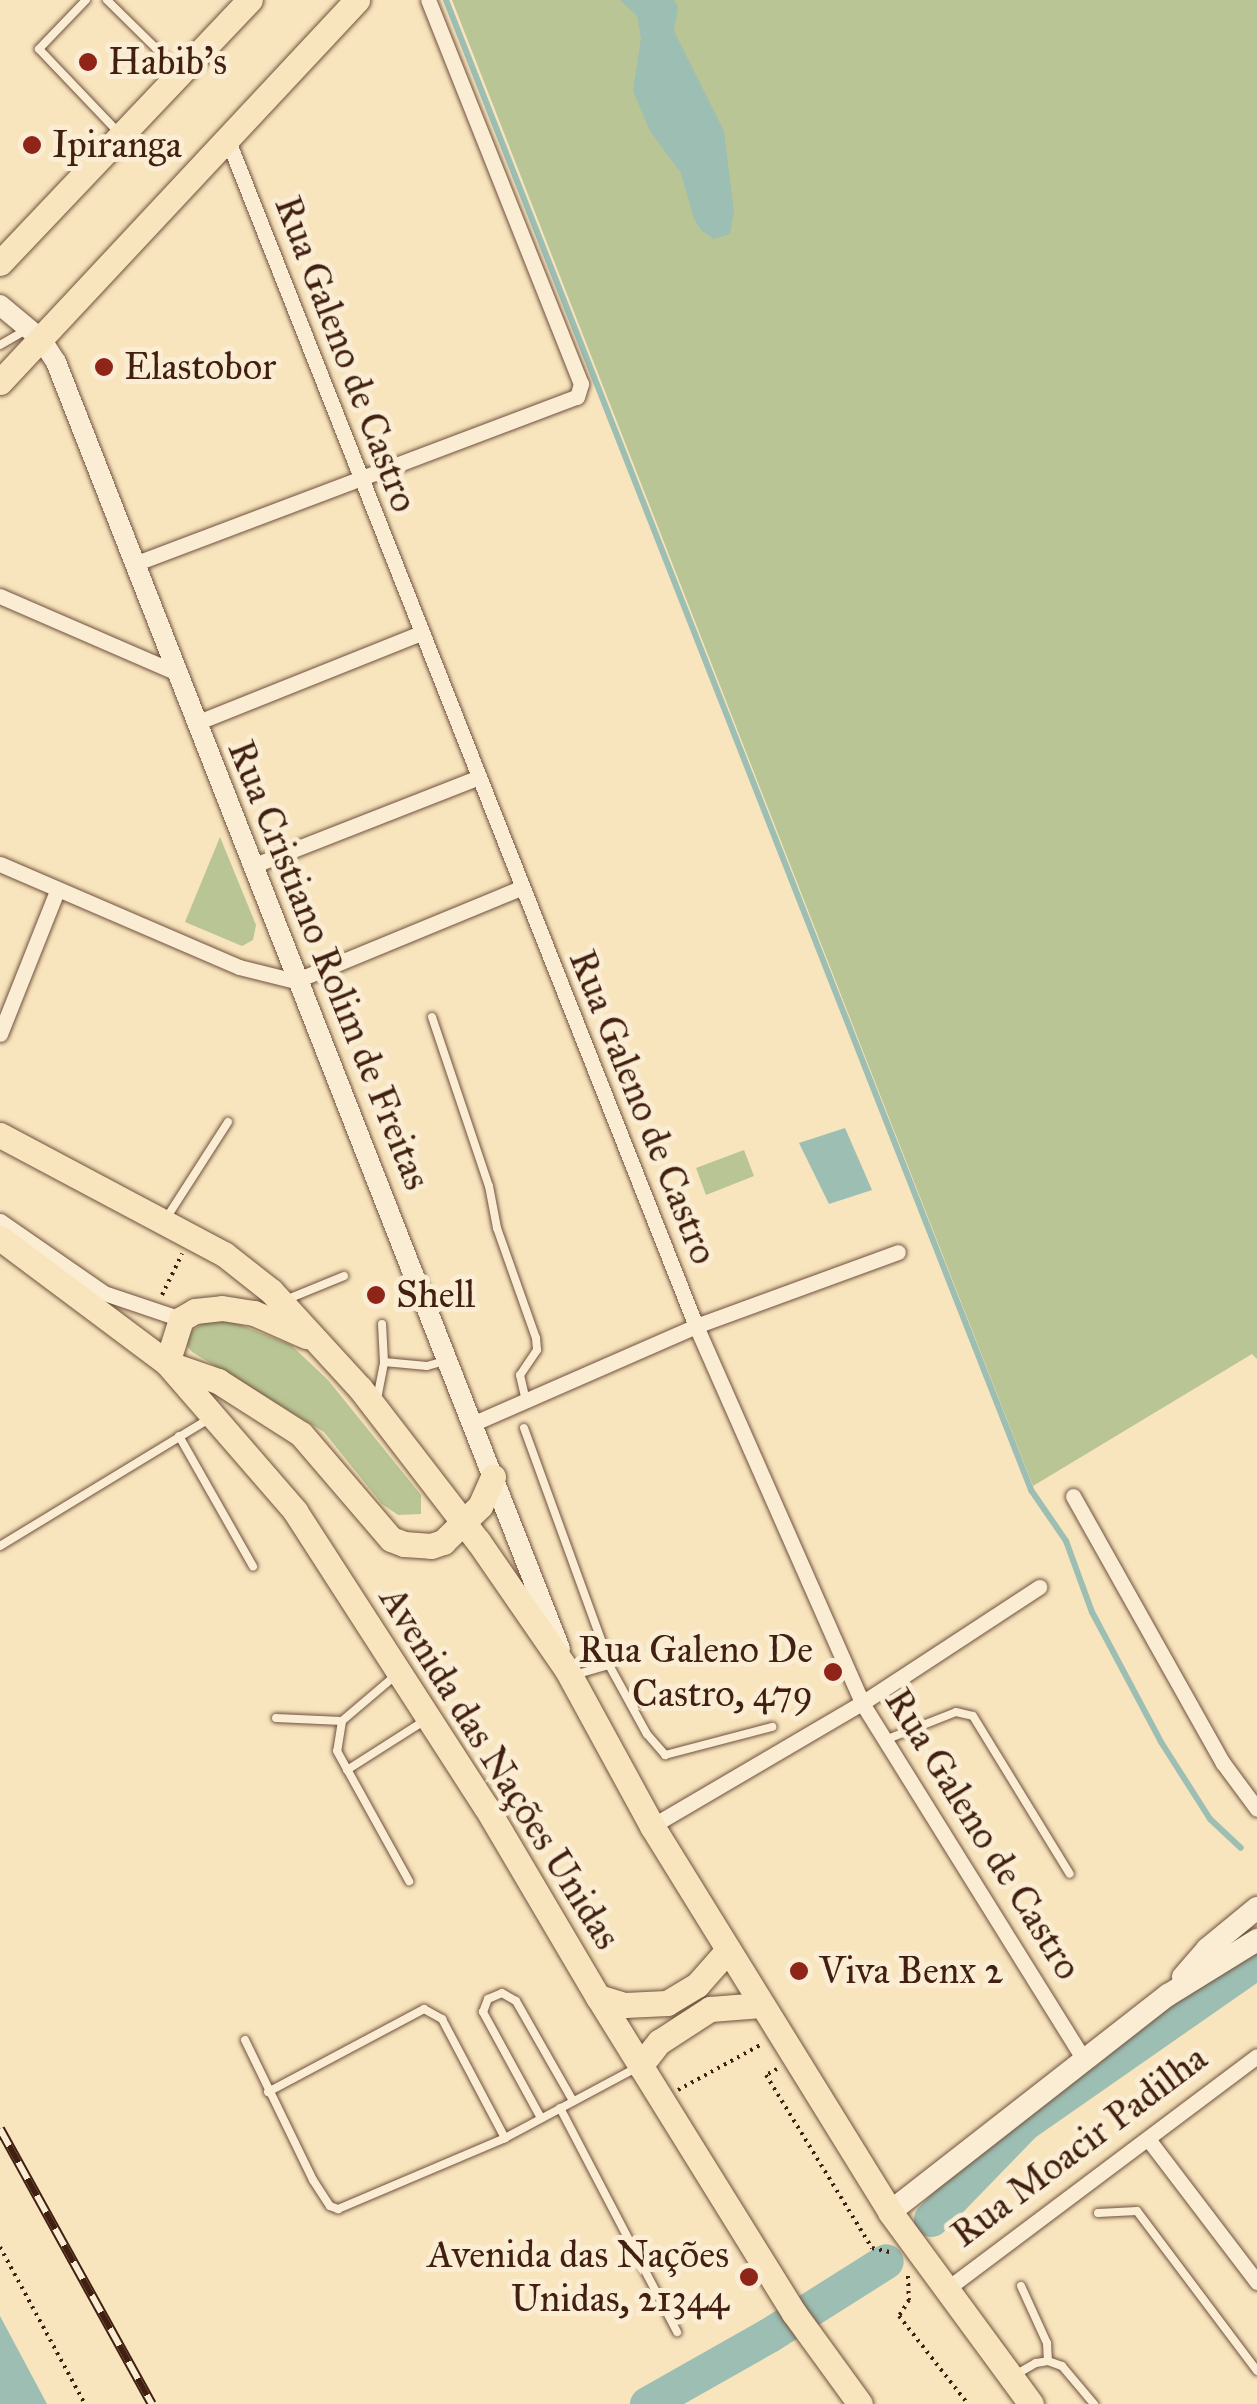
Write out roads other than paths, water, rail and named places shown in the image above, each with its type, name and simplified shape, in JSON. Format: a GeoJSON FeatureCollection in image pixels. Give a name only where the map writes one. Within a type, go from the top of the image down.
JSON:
{"type":"FeatureCollection","features":[{"type":"Feature","properties":{"kind":"main road"},"geometry":{"type":"LineString","coordinates":[[0,263],[250,0]]}},
{"type":"Feature","properties":{"kind":"main road"},"geometry":{"type":"LineString","coordinates":[[0,382],[35,333],[63,314],[198,174],[356,0]]}},
{"type":"Feature","properties":{"kind":"main road"},"geometry":{"type":"LineString","coordinates":[[0,1135],[224,1254],[281,1302],[376,1408],[465,1524],[569,1673],[652,1826],[796,2060],[893,2230],[928,2280],[1031,2404]]}},
{"type":"Feature","properties":{"kind":"main road","name":"Avenida das Nações Unidas"},"geometry":{"type":"LineString","coordinates":[[0,1238],[167,1363],[295,1511],[429,1718],[794,2314],[860,2404]]}},
{"type":"Feature","properties":{"kind":"main road"},"geometry":{"type":"LineString","coordinates":[[323,1346],[254,1313],[222,1308],[169,1316],[167,1363],[218,1381],[302,1434],[391,1539],[431,1546],[465,1524],[488,1494],[493,1477]]}},
{"type":"Feature","properties":{"kind":"main road"},"geometry":{"type":"LineString","coordinates":[[1168,1995],[1207,1949],[1257,1908]]}},
{"type":"Feature","properties":{"kind":"main road"},"geometry":{"type":"LineString","coordinates":[[1168,1995],[1257,1940]]}},
{"type":"Feature","properties":{"kind":"main road"},"geometry":{"type":"LineString","coordinates":[[598,1997],[625,2005],[667,2003],[696,1985],[728,1950]]}},
{"type":"Feature","properties":{"kind":"main road","name":"Rua Moacir Padilha"},"geometry":{"type":"LineString","coordinates":[[893,2230],[1084,2059],[1168,1995]]}},
{"type":"Feature","properties":{"kind":"main road"},"geometry":{"type":"LineString","coordinates":[[640,2066],[659,2042],[710,2010],[761,2005]]}},
{"type":"Feature","properties":{"kind":"street"},"geometry":{"type":"LineString","coordinates":[[134,564],[577,397],[581,384],[428,0]]}},
{"type":"Feature","properties":{"kind":"street","name":"Rua Galeno de Castro"},"geometry":{"type":"LineString","coordinates":[[227,138],[696,1326],[862,1703],[1084,2059]]}},
{"type":"Feature","properties":{"kind":"street","name":"Rua Cristiano Rolim de Freitas"},"geometry":{"type":"LineString","coordinates":[[0,305],[35,333],[56,362],[252,866],[397,1258],[449,1360],[569,1673]]}},
{"type":"Feature","properties":{"kind":"street"},"geometry":{"type":"LineString","coordinates":[[0,596],[177,673]]}},
{"type":"Feature","properties":{"kind":"street"},"geometry":{"type":"LineString","coordinates":[[196,723],[420,634]]}},
{"type":"Feature","properties":{"kind":"street"},"geometry":{"type":"LineString","coordinates":[[252,866],[477,778]]}},
{"type":"Feature","properties":{"kind":"street"},"geometry":{"type":"LineString","coordinates":[[0,864],[239,967],[295,980],[521,888]]}},
{"type":"Feature","properties":{"kind":"street"},"geometry":{"type":"LineString","coordinates":[[0,1034],[57,891]]}},
{"type":"Feature","properties":{"kind":"street"},"geometry":{"type":"LineString","coordinates":[[0,1221],[104,1294],[169,1316]]}},
{"type":"Feature","properties":{"kind":"street"},"geometry":{"type":"LineString","coordinates":[[474,1423],[696,1326],[898,1252]]}},
{"type":"Feature","properties":{"kind":"street"},"geometry":{"type":"LineString","coordinates":[[1073,1496],[1222,1763],[1257,1809]]}},
{"type":"Feature","properties":{"kind":"street"},"geometry":{"type":"LineString","coordinates":[[652,1826],[862,1703],[1038,1587]]}},
{"type":"Feature","properties":{"kind":"street","name":"Rua Moacir Padilha"},"geometry":{"type":"LineString","coordinates":[[928,2280],[1148,2139],[1257,2056]]}},
{"type":"Feature","properties":{"kind":"street"},"geometry":{"type":"LineString","coordinates":[[1148,2139],[1257,2282]]}},
{"type":"Feature","properties":{"kind":"lane"},"geometry":{"type":"LineString","coordinates":[[86,0],[39,48],[121,134]]}},
{"type":"Feature","properties":{"kind":"lane"},"geometry":{"type":"LineString","coordinates":[[107,0],[182,73]]}},
{"type":"Feature","properties":{"kind":"lane"},"geometry":{"type":"LineString","coordinates":[[0,345],[35,333]]}},
{"type":"Feature","properties":{"kind":"lane"},"geometry":{"type":"LineString","coordinates":[[432,1018],[489,1186],[497,1228],[536,1338],[537,1350],[520,1375],[526,1400]]}},
{"type":"Feature","properties":{"kind":"lane"},"geometry":{"type":"LineString","coordinates":[[164,1220],[228,1122]]}},
{"type":"Feature","properties":{"kind":"lane"},"geometry":{"type":"LineString","coordinates":[[281,1302],[344,1276]]}},
{"type":"Feature","properties":{"kind":"lane"},"geometry":{"type":"LineString","coordinates":[[376,1408],[384,1362],[382,1324]]}},
{"type":"Feature","properties":{"kind":"lane"},"geometry":{"type":"LineString","coordinates":[[384,1362],[427,1366],[449,1360]]}},
{"type":"Feature","properties":{"kind":"lane"},"geometry":{"type":"LineString","coordinates":[[0,1546],[216,1416]]}},
{"type":"Feature","properties":{"kind":"lane"},"geometry":{"type":"LineString","coordinates":[[524,1428],[609,1665],[647,1734],[665,1755],[772,1727]]}},
{"type":"Feature","properties":{"kind":"lane"},"geometry":{"type":"LineString","coordinates":[[180,1436],[253,1566]]}},
{"type":"Feature","properties":{"kind":"lane"},"geometry":{"type":"LineString","coordinates":[[569,1673],[609,1665]]}},
{"type":"Feature","properties":{"kind":"lane"},"geometry":{"type":"LineString","coordinates":[[399,1672],[342,1721],[337,1751],[409,1882]]}},
{"type":"Feature","properties":{"kind":"lane"},"geometry":{"type":"LineString","coordinates":[[885,1740],[956,1712],[973,1716],[1070,1874]]}},
{"type":"Feature","properties":{"kind":"lane"},"geometry":{"type":"LineString","coordinates":[[276,1718],[342,1721]]}},
{"type":"Feature","properties":{"kind":"lane"},"geometry":{"type":"LineString","coordinates":[[348,1770],[429,1718]]}},
{"type":"Feature","properties":{"kind":"lane"},"geometry":{"type":"LineString","coordinates":[[541,2118],[482,2012],[488,1999],[502,1993],[516,2001],[573,2101]]}},
{"type":"Feature","properties":{"kind":"lane"},"geometry":{"type":"LineString","coordinates":[[268,2092],[424,2009],[442,2019],[505,2138]]}},
{"type":"Feature","properties":{"kind":"lane"},"geometry":{"type":"LineString","coordinates":[[245,2040],[324,2200],[338,2209],[505,2138],[640,2066]]}},
{"type":"Feature","properties":{"kind":"lane"},"geometry":{"type":"LineString","coordinates":[[560,2108],[677,2332]]}},
{"type":"Feature","properties":{"kind":"lane"},"geometry":{"type":"LineString","coordinates":[[1098,2213],[1137,2210],[1257,2371]]}},
{"type":"Feature","properties":{"kind":"lane"},"geometry":{"type":"LineString","coordinates":[[1021,2286],[1047,2343],[1048,2361]]}},
{"type":"Feature","properties":{"kind":"lane"},"geometry":{"type":"LineString","coordinates":[[1009,2378],[1048,2361]]}},
{"type":"Feature","properties":{"kind":"lane"},"geometry":{"type":"LineString","coordinates":[[1048,2361],[1073,2376],[1094,2404]]}},
{"type":"Feature","properties":{"kind":"water"},"geometry":{"type":"Polygon","coordinates":[[[620,0],[674,0],[678,7],[674,31],[724,131],[734,212],[730,234],[714,239],[702,231],[694,219],[681,173],[650,131],[633,91],[641,38],[637,16],[620,0]]]}},
{"type":"Feature","properties":{"kind":"water"},"geometry":{"type":"Polygon","coordinates":[[[845,1128],[872,1190],[829,1204],[799,1143],[845,1128]]]}},
{"type":"Feature","properties":{"kind":"water"},"geometry":{"type":"Polygon","coordinates":[[[0,2316],[47,2404],[0,2404],[0,2316]]]}},
{"type":"Feature","properties":{"kind":"waterway"},"geometry":{"type":"LineString","coordinates":[[446,0],[1031,1490],[1066,1541],[1092,1612],[1161,1742],[1210,1819],[1241,1848]]}},
{"type":"Feature","properties":{"kind":"waterway"},"geometry":{"type":"LineString","coordinates":[[931,2219],[1023,2124],[1257,1961]]}},
{"type":"Feature","properties":{"kind":"waterway"},"geometry":{"type":"LineString","coordinates":[[647,2404],[769,2335],[886,2261]]}},
{"type":"Feature","properties":{"kind":"railway"},"geometry":{"type":"LineString","coordinates":[[0,2129],[152,2404]]}},
{"type":"Feature","properties":{"kind":"place","name":"Habib's"},"geometry":{"type":"Point","coordinates":[88,62]}},
{"type":"Feature","properties":{"kind":"place","name":"Ipiranga"},"geometry":{"type":"Point","coordinates":[32,145]}},
{"type":"Feature","properties":{"kind":"place","name":"Elastobor"},"geometry":{"type":"Point","coordinates":[104,367]}},
{"type":"Feature","properties":{"kind":"place","name":"Shell"},"geometry":{"type":"Point","coordinates":[376,1295]}},
{"type":"Feature","properties":{"kind":"place","name":"Rua Galeno De Castro, 479"},"geometry":{"type":"Point","coordinates":[833,1672]}},
{"type":"Feature","properties":{"kind":"place","name":"Viva Benx 2"},"geometry":{"type":"Point","coordinates":[799,1971]}},
{"type":"Feature","properties":{"kind":"place","name":"Avenida das Nações Unidas, 21344"},"geometry":{"type":"Point","coordinates":[749,2277]}}]}
